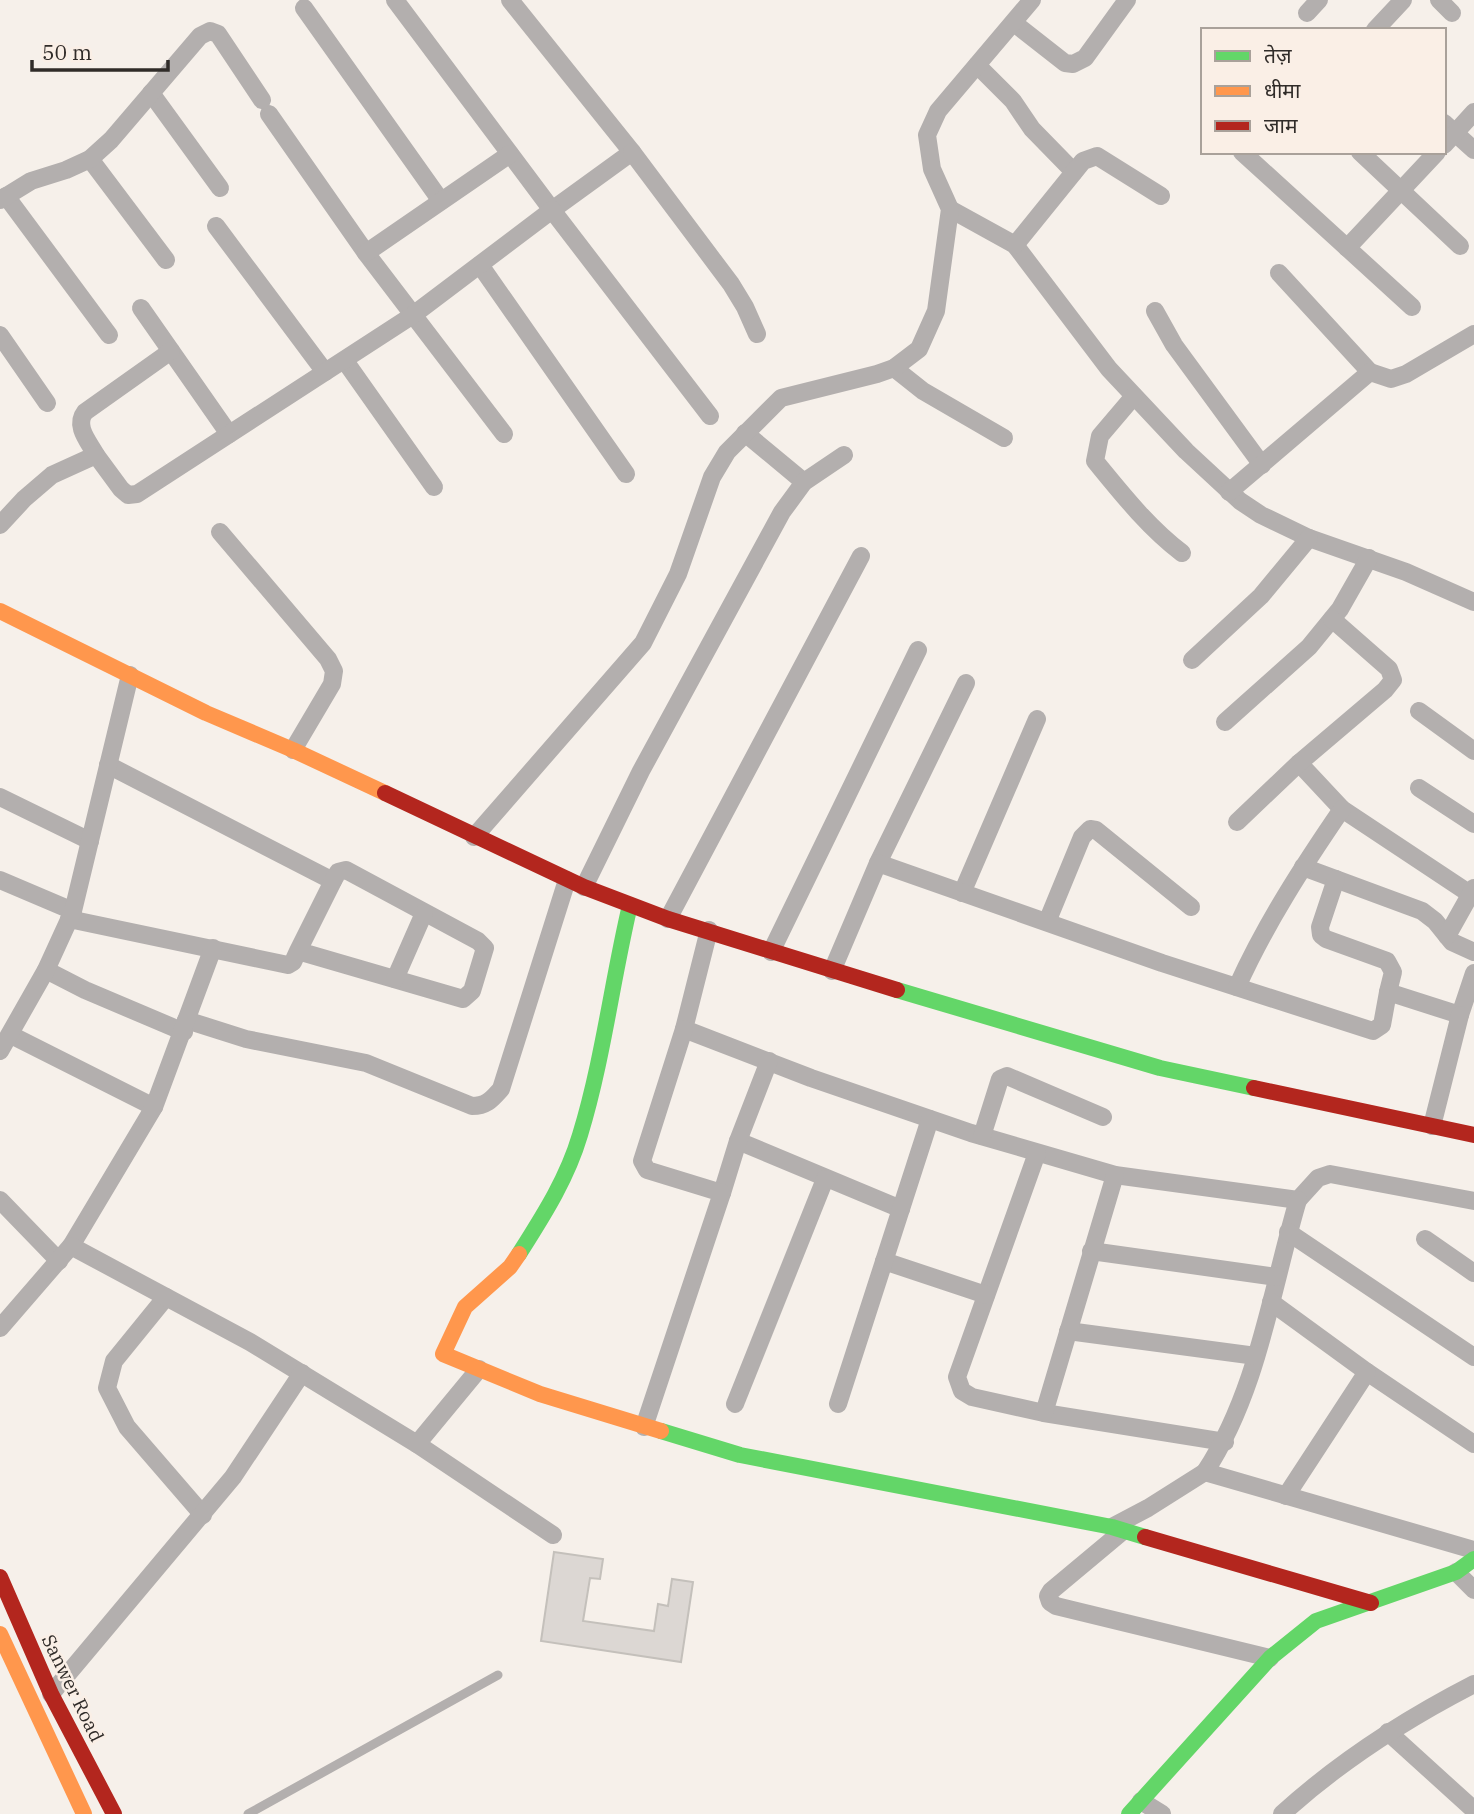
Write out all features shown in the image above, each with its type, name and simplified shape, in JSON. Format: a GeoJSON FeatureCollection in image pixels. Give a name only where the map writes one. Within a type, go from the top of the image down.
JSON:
{"type":"FeatureCollection","features":[{"type":"Feature","properties":{"kind":"street"},"geometry":{"type":"LineString","coordinates":[[395,0],[710,416]]}},
{"type":"Feature","properties":{"kind":"street"},"geometry":{"type":"LineString","coordinates":[[510,0],[632,152],[731,284],[757,334]]}},
{"type":"Feature","properties":{"kind":"street"},"geometry":{"type":"LineString","coordinates":[[474,837],[643,643],[678,574],[712,477],[727,452],[781,398],[894,368],[919,349],[936,311],[950,209],[932,169],[927,135],[938,111],[1032,0]]}},
{"type":"Feature","properties":{"kind":"street"},"geometry":{"type":"LineString","coordinates":[[1014,23],[1065,63],[1073,64],[1085,58],[1128,0]]}},
{"type":"Feature","properties":{"kind":"street"},"geometry":{"type":"LineString","coordinates":[[1376,28],[1403,0]]}},
{"type":"Feature","properties":{"kind":"street"},"geometry":{"type":"LineString","coordinates":[[1439,0],[1452,13]]}},
{"type":"Feature","properties":{"kind":"street"},"geometry":{"type":"LineString","coordinates":[[304,8],[441,201]]}},
{"type":"Feature","properties":{"kind":"street"},"geometry":{"type":"LineString","coordinates":[[109,335],[3,198],[31,181],[90,159],[111,141],[201,36],[210,31],[218,34],[366,253],[503,433]]}},
{"type":"Feature","properties":{"kind":"street"},"geometry":{"type":"LineString","coordinates":[[977,65],[1013,101],[1032,129],[1074,172]]}},
{"type":"Feature","properties":{"kind":"street"},"geometry":{"type":"LineString","coordinates":[[151,93],[220,188]]}},
{"type":"Feature","properties":{"kind":"street"},"geometry":{"type":"LineString","coordinates":[[1474,112],[1448,134],[1474,150]]}},
{"type":"Feature","properties":{"kind":"street"},"geometry":{"type":"LineString","coordinates":[[171,351],[85,412],[81,418],[80,425],[96,455],[128,495],[136,494],[413,315],[632,152]]}},
{"type":"Feature","properties":{"kind":"street"},"geometry":{"type":"LineString","coordinates":[[366,253],[510,154]]}},
{"type":"Feature","properties":{"kind":"street"},"geometry":{"type":"LineString","coordinates":[[1244,154],[1412,307]]}},
{"type":"Feature","properties":{"kind":"street"},"geometry":{"type":"LineString","coordinates":[[1362,154],[1460,246]]}},
{"type":"Feature","properties":{"kind":"street"},"geometry":{"type":"LineString","coordinates":[[1348,248],[1435,154]]}},
{"type":"Feature","properties":{"kind":"street"},"geometry":{"type":"LineString","coordinates":[[1014,245],[1083,162],[1097,156],[1161,196]]}},
{"type":"Feature","properties":{"kind":"street"},"geometry":{"type":"LineString","coordinates":[[90,159],[166,260]]}},
{"type":"Feature","properties":{"kind":"street"},"geometry":{"type":"LineString","coordinates":[[950,209],[1014,245],[1109,369],[1235,496],[1261,514],[1309,538],[1369,558],[1474,602]]}},
{"type":"Feature","properties":{"kind":"street"},"geometry":{"type":"LineString","coordinates":[[216,226],[325,372]]}},
{"type":"Feature","properties":{"kind":"street"},"geometry":{"type":"LineString","coordinates":[[480,265],[625,474]]}},
{"type":"Feature","properties":{"kind":"street"},"geometry":{"type":"LineString","coordinates":[[1279,273],[1370,372],[1391,379],[1474,334]]}},
{"type":"Feature","properties":{"kind":"street"},"geometry":{"type":"LineString","coordinates":[[141,308],[229,434]]}},
{"type":"Feature","properties":{"kind":"street"},"geometry":{"type":"LineString","coordinates":[[1155,311],[1174,345],[1262,465]]}},
{"type":"Feature","properties":{"kind":"street"},"geometry":{"type":"LineString","coordinates":[[0,335],[47,403]]}},
{"type":"Feature","properties":{"kind":"street"},"geometry":{"type":"LineString","coordinates":[[345,361],[435,487]]}},
{"type":"Feature","properties":{"kind":"street"},"geometry":{"type":"LineString","coordinates":[[894,368],[923,391],[1004,438]]}},
{"type":"Feature","properties":{"kind":"street"},"geometry":{"type":"LineString","coordinates":[[1235,496],[1262,465],[1370,372]]}},
{"type":"Feature","properties":{"kind":"street"},"geometry":{"type":"LineString","coordinates":[[1134,396],[1100,436],[1096,461],[1132,507],[1182,553]]}},
{"type":"Feature","properties":{"kind":"street"},"geometry":{"type":"LineString","coordinates":[[745,433],[804,482]]}},
{"type":"Feature","properties":{"kind":"street"},"geometry":{"type":"LineString","coordinates":[[0,525],[24,499],[52,475],[96,455]]}},
{"type":"Feature","properties":{"kind":"street"},"geometry":{"type":"LineString","coordinates":[[46,970],[85,990],[185,1026],[366,1063],[472,1106],[482,1106],[491,1101],[501,1089],[575,883],[641,771],[782,512],[804,482],[844,455]]}},
{"type":"Feature","properties":{"kind":"street"},"geometry":{"type":"LineString","coordinates":[[220,532],[328,659],[334,671],[332,684],[293,750]]}},
{"type":"Feature","properties":{"kind":"street"},"geometry":{"type":"LineString","coordinates":[[1192,660],[1261,596],[1309,538]]}},
{"type":"Feature","properties":{"kind":"street"},"geometry":{"type":"LineString","coordinates":[[668,919],[861,556]]}},
{"type":"Feature","properties":{"kind":"street"},"geometry":{"type":"LineString","coordinates":[[1224,722],[1309,647],[1332,619],[1369,558]]}},
{"type":"Feature","properties":{"kind":"street"},"geometry":{"type":"LineString","coordinates":[[0,611],[206,713],[293,750],[474,837],[575,883],[668,919],[832,971],[1160,1068],[1474,1135]]}},
{"type":"Feature","properties":{"kind":"street"},"geometry":{"type":"LineString","coordinates":[[1237,822],[1299,763],[1385,690],[1392,680],[1389,669],[1332,619]]}},
{"type":"Feature","properties":{"kind":"street"},"geometry":{"type":"LineString","coordinates":[[771,952],[918,650]]}},
{"type":"Feature","properties":{"kind":"street"},"geometry":{"type":"LineString","coordinates":[[0,1051],[46,970],[71,915],[130,675]]}},
{"type":"Feature","properties":{"kind":"street"},"geometry":{"type":"LineString","coordinates":[[832,971],[878,863],[965,683]]}},
{"type":"Feature","properties":{"kind":"street"},"geometry":{"type":"LineString","coordinates":[[1419,711],[1474,751]]}},
{"type":"Feature","properties":{"kind":"street"},"geometry":{"type":"LineString","coordinates":[[962,893],[1037,719]]}},
{"type":"Feature","properties":{"kind":"street"},"geometry":{"type":"LineString","coordinates":[[1299,763],[1342,809],[1472,891],[1447,936]]}},
{"type":"Feature","properties":{"kind":"street"},"geometry":{"type":"LineString","coordinates":[[108,765],[333,881]]}},
{"type":"Feature","properties":{"kind":"street"},"geometry":{"type":"LineString","coordinates":[[1419,788],[1474,824]]}},
{"type":"Feature","properties":{"kind":"street"},"geometry":{"type":"LineString","coordinates":[[0,797],[90,841]]}},
{"type":"Feature","properties":{"kind":"street"},"geometry":{"type":"LineString","coordinates":[[1237,987],[1258,939],[1342,809]]}},
{"type":"Feature","properties":{"kind":"street"},"geometry":{"type":"LineString","coordinates":[[1047,922],[1082,837],[1090,829],[1096,830],[1191,907]]}},
{"type":"Feature","properties":{"kind":"street"},"geometry":{"type":"LineString","coordinates":[[878,863],[1162,963],[1373,1031],[1382,1025],[1392,967],[1387,961],[1321,935],[1320,927],[1336,879]]}},
{"type":"Feature","properties":{"kind":"street"},"geometry":{"type":"LineString","coordinates":[[1303,867],[1422,911],[1435,921],[1451,942],[1474,952]]}},
{"type":"Feature","properties":{"kind":"street"},"geometry":{"type":"LineString","coordinates":[[0,880],[71,915],[285,966],[293,962],[298,951],[333,881],[338,872],[346,870],[485,948],[472,991],[463,999],[298,951]]}},
{"type":"Feature","properties":{"kind":"street"},"geometry":{"type":"LineString","coordinates":[[630,905],[614,974],[605,1033],[580,1137],[554,1199],[510,1268],[465,1307],[443,1354],[540,1394],[740,1455],[1118,1528],[1371,1603]]}},
{"type":"Feature","properties":{"kind":"street"},"geometry":{"type":"LineString","coordinates":[[395,979],[424,913]]}},
{"type":"Feature","properties":{"kind":"street"},"geometry":{"type":"LineString","coordinates":[[709,930],[684,1029],[642,1161],[647,1170],[722,1193]]}},
{"type":"Feature","properties":{"kind":"street"},"geometry":{"type":"LineString","coordinates":[[0,1328],[71,1246],[154,1107],[213,948]]}},
{"type":"Feature","properties":{"kind":"street"},"geometry":{"type":"LineString","coordinates":[[1432,1126],[1460,1015],[1474,973]]}},
{"type":"Feature","properties":{"kind":"street"},"geometry":{"type":"LineString","coordinates":[[1388,992],[1460,1015]]}},
{"type":"Feature","properties":{"kind":"street"},"geometry":{"type":"LineString","coordinates":[[684,1029],[930,1119],[1115,1175],[1297,1200]]}},
{"type":"Feature","properties":{"kind":"street"},"geometry":{"type":"LineString","coordinates":[[10,1035],[154,1107]]}},
{"type":"Feature","properties":{"kind":"street"},"geometry":{"type":"LineString","coordinates":[[644,1427],[738,1141],[769,1062]]}},
{"type":"Feature","properties":{"kind":"street"},"geometry":{"type":"LineString","coordinates":[[982,1136],[1000,1079],[1007,1076],[1103,1117]]}},
{"type":"Feature","properties":{"kind":"street"},"geometry":{"type":"LineString","coordinates":[[838,1404],[930,1119]]}},
{"type":"Feature","properties":{"kind":"street"},"geometry":{"type":"LineString","coordinates":[[738,1141],[901,1209]]}},
{"type":"Feature","properties":{"kind":"street"},"geometry":{"type":"LineString","coordinates":[[1037,1153],[957,1377],[962,1391],[972,1397],[1044,1413],[1225,1442]]}},
{"type":"Feature","properties":{"kind":"street"},"geometry":{"type":"LineString","coordinates":[[1270,1658],[1056,1606],[1050,1602],[1048,1596],[1118,1528],[1205,1472],[1225,1442],[1256,1356],[1297,1200],[1318,1178],[1330,1174],[1474,1201]]}},
{"type":"Feature","properties":{"kind":"street"},"geometry":{"type":"LineString","coordinates":[[1044,1413],[1115,1175]]}},
{"type":"Feature","properties":{"kind":"street"},"geometry":{"type":"LineString","coordinates":[[736,1404],[825,1179]]}},
{"type":"Feature","properties":{"kind":"street"},"geometry":{"type":"LineString","coordinates":[[0,1200],[59,1261]]}},
{"type":"Feature","properties":{"kind":"street"},"geometry":{"type":"LineString","coordinates":[[1288,1232],[1474,1357]]}},
{"type":"Feature","properties":{"kind":"street"},"geometry":{"type":"LineString","coordinates":[[1424,1239],[1474,1273]]}},
{"type":"Feature","properties":{"kind":"street"},"geometry":{"type":"LineString","coordinates":[[71,1246],[250,1342],[302,1373],[417,1444],[553,1535]]}},
{"type":"Feature","properties":{"kind":"street"},"geometry":{"type":"LineString","coordinates":[[1091,1251],[1277,1277]]}},
{"type":"Feature","properties":{"kind":"street"},"geometry":{"type":"LineString","coordinates":[[884,1261],[986,1295]]}},
{"type":"Feature","properties":{"kind":"street"},"geometry":{"type":"LineString","coordinates":[[166,1297],[114,1362],[107,1388],[127,1427],[203,1515]]}},
{"type":"Feature","properties":{"kind":"street"},"geometry":{"type":"LineString","coordinates":[[1271,1302],[1367,1372],[1474,1444]]}},
{"type":"Feature","properties":{"kind":"street"},"geometry":{"type":"LineString","coordinates":[[1068,1331],[1256,1356]]}},
{"type":"Feature","properties":{"kind":"street"},"geometry":{"type":"LineString","coordinates":[[417,1444],[479,1369]]}},
{"type":"Feature","properties":{"kind":"street"},"geometry":{"type":"LineString","coordinates":[[1286,1496],[1367,1372]]}},
{"type":"Feature","properties":{"kind":"street"},"geometry":{"type":"LineString","coordinates":[[51,1694],[233,1477],[302,1373]]}},
{"type":"Feature","properties":{"kind":"street"},"geometry":{"type":"LineString","coordinates":[[1205,1472],[1474,1550]]}},
{"type":"Feature","properties":{"kind":"street"},"geometry":{"type":"LineString","coordinates":[[1162,1814],[1135,1807],[1270,1658],[1316,1621],[1456,1572],[1474,1559]]}},
{"type":"Feature","properties":{"kind":"street"},"geometry":{"type":"LineString","coordinates":[[1456,1572],[1474,1590]]}},
{"type":"Feature","properties":{"kind":"street","name":"Sanwer Road"},"geometry":{"type":"LineString","coordinates":[[0,1577],[51,1694],[114,1814]]}},
{"type":"Feature","properties":{"kind":"street"},"geometry":{"type":"LineString","coordinates":[[0,1634],[84,1814]]}},
{"type":"Feature","properties":{"kind":"street"},"geometry":{"type":"LineString","coordinates":[[1282,1814],[1320,1780],[1388,1732],[1474,1684]]}},
{"type":"Feature","properties":{"kind":"street"},"geometry":{"type":"LineString","coordinates":[[1388,1732],[1472,1805]]}},
{"type":"Feature","properties":{"kind":"lane"},"geometry":{"type":"LineString","coordinates":[[248,1814],[498,1675]]}},
{"type":"Feature","properties":{"kind":"building"},"geometry":{"type":"Polygon","coordinates":[[[554,1552],[603,1559],[600,1579],[590,1578],[583,1621],[654,1631],[658,1604],[668,1606],[672,1579],[693,1582],[681,1662],[541,1641],[554,1552]]]}},
{"type":"Feature","properties":{"kind":"traffic: fast"},"geometry":{"type":"LineString","coordinates":[[519,1254],[561,1182],[575,1151],[595,1078],[630,905]]}},
{"type":"Feature","properties":{"kind":"traffic: fast"},"geometry":{"type":"LineString","coordinates":[[897,990],[1160,1068],[1254,1088]]}},
{"type":"Feature","properties":{"kind":"traffic: fast"},"geometry":{"type":"LineString","coordinates":[[661,1431],[740,1455],[1112,1527],[1145,1537]]}},
{"type":"Feature","properties":{"kind":"traffic: fast"},"geometry":{"type":"LineString","coordinates":[[1129,1814],[1270,1658],[1316,1621],[1456,1572],[1474,1559]]}},
{"type":"Feature","properties":{"kind":"traffic: slow"},"geometry":{"type":"LineString","coordinates":[[0,611],[206,713],[385,793]]}},
{"type":"Feature","properties":{"kind":"traffic: slow"},"geometry":{"type":"LineString","coordinates":[[519,1254],[510,1267],[465,1307],[443,1354],[540,1394],[661,1431]]}},
{"type":"Feature","properties":{"kind":"traffic: slow"},"geometry":{"type":"LineString","coordinates":[[0,1634],[84,1814]]}},
{"type":"Feature","properties":{"kind":"traffic: jam"},"geometry":{"type":"LineString","coordinates":[[385,793],[584,887],[668,919],[897,990]]}},
{"type":"Feature","properties":{"kind":"traffic: jam"},"geometry":{"type":"LineString","coordinates":[[1254,1088],[1474,1135]]}},
{"type":"Feature","properties":{"kind":"traffic: jam"},"geometry":{"type":"LineString","coordinates":[[1145,1537],[1371,1603]]}},
{"type":"Feature","properties":{"kind":"traffic: jam"},"geometry":{"type":"LineString","coordinates":[[0,1577],[51,1694],[114,1814]]}}]}
